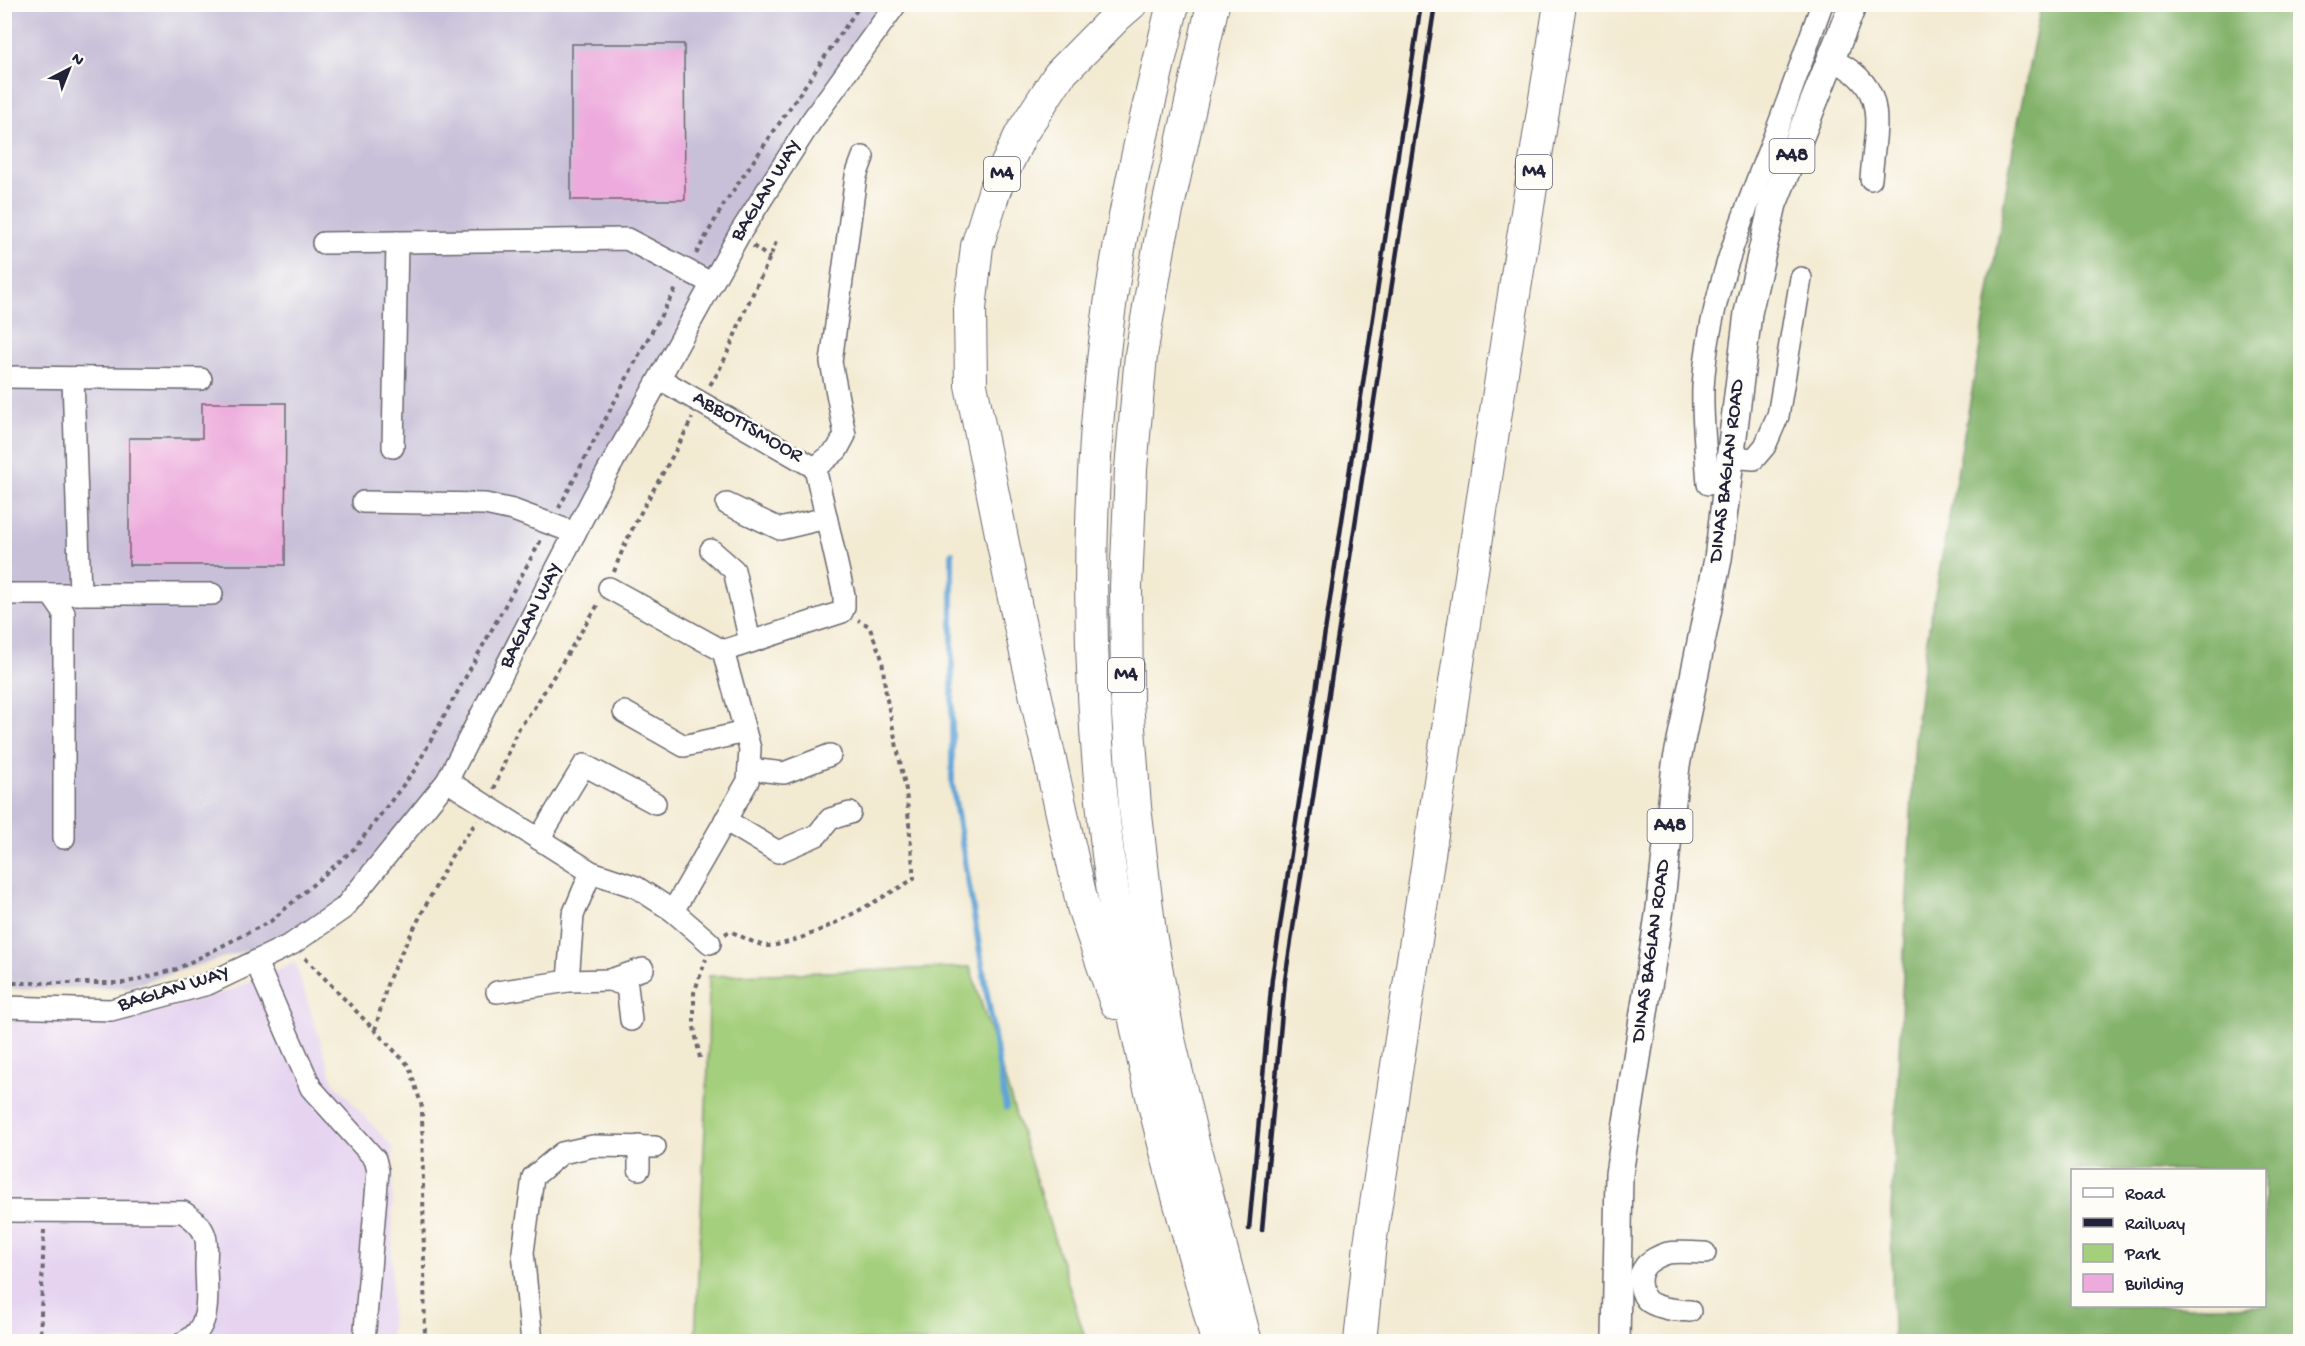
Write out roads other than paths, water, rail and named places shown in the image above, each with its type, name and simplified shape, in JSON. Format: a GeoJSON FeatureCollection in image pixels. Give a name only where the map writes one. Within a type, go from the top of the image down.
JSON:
{"type":"FeatureCollection","features":[{"type":"Feature","properties":{"kind":"highway","name":"M4"},"geometry":{"type":"LineString","coordinates":[[1131,4],[1059,75],[1021,134],[995,189],[977,246],[970,309],[971,385],[1016,608],[1083,908],[1166,1149]]}},
{"type":"Feature","properties":{"kind":"highway","name":"M4"},"geometry":{"type":"LineString","coordinates":[[1173,4],[1121,235],[1106,340],[1094,467],[1091,584],[1095,702],[1102,796],[1120,937],[1140,1046],[1217,1341]]}},
{"type":"Feature","properties":{"kind":"highway","name":"M4"},"geometry":{"type":"LineString","coordinates":[[1213,4],[1160,242],[1141,355],[1131,469],[1126,587],[1127,702],[1135,807],[1150,933],[1169,1039],[1193,1142],[1246,1341]]}},
{"type":"Feature","properties":{"kind":"highway","name":"M4"},"geometry":{"type":"LineString","coordinates":[[1360,1341],[1370,1244],[1505,350],[1560,4]]}},
{"type":"Feature","properties":{"kind":"main road","name":"A48"},"geometry":{"type":"LineString","coordinates":[[1831,59],[1853,4]]}},
{"type":"Feature","properties":{"kind":"main road","name":"DINAS BAGLAN ROAD"},"geometry":{"type":"LineString","coordinates":[[1616,1341],[1629,1283],[1620,1174],[1660,909],[1677,765],[1718,560],[1748,313],[1773,204],[1831,59]]}},
{"type":"Feature","properties":{"kind":"street","name":"BAGLAN WAY"},"geometry":{"type":"LineString","coordinates":[[4,1007],[111,1010],[208,984],[292,944],[344,908],[447,781],[575,533],[711,283],[810,123],[896,4]]}},
{"type":"Feature","properties":{"kind":"street","name":"DINAS BAGLAN ROAD"},"geometry":{"type":"LineString","coordinates":[[1708,484],[1703,390],[1717,298],[1731,247],[1778,127],[1822,4]]}},
{"type":"Feature","properties":{"kind":"street"},"geometry":{"type":"LineString","coordinates":[[1831,59],[1858,75],[1874,99],[1876,113],[1871,179]]}},
{"type":"Feature","properties":{"kind":"street"},"geometry":{"type":"LineString","coordinates":[[815,468],[837,450],[845,435],[831,362],[856,176],[863,158]]}},
{"type":"Feature","properties":{"kind":"street"},"geometry":{"type":"LineString","coordinates":[[323,243],[627,239],[711,283]]}},
{"type":"Feature","properties":{"kind":"street"},"geometry":{"type":"LineString","coordinates":[[393,447],[397,242]]}},
{"type":"Feature","properties":{"kind":"street"},"geometry":{"type":"LineString","coordinates":[[1730,457],[1754,459],[1765,446],[1778,416],[1801,278]]}},
{"type":"Feature","properties":{"kind":"street"},"geometry":{"type":"LineString","coordinates":[[4,377],[201,379]]}},
{"type":"Feature","properties":{"kind":"street"},"geometry":{"type":"LineString","coordinates":[[73,378],[80,594]]}},
{"type":"Feature","properties":{"kind":"street","name":"ABBOTTSMOOR"},"geometry":{"type":"LineString","coordinates":[[660,379],[815,468],[844,595],[842,612],[723,651]]}},
{"type":"Feature","properties":{"kind":"street"},"geometry":{"type":"LineString","coordinates":[[363,502],[485,504],[513,510],[575,533]]}},
{"type":"Feature","properties":{"kind":"street"},"geometry":{"type":"LineString","coordinates":[[727,504],[780,529],[826,518]]}},
{"type":"Feature","properties":{"kind":"street"},"geometry":{"type":"LineString","coordinates":[[711,550],[734,570],[750,642]]}},
{"type":"Feature","properties":{"kind":"street"},"geometry":{"type":"LineString","coordinates":[[609,588],[723,651],[750,749],[748,781],[673,911]]}},
{"type":"Feature","properties":{"kind":"street"},"geometry":{"type":"LineString","coordinates":[[4,594],[212,594]]}},
{"type":"Feature","properties":{"kind":"street"},"geometry":{"type":"LineString","coordinates":[[51,594],[64,613],[64,838]]}},
{"type":"Feature","properties":{"kind":"street"},"geometry":{"type":"LineString","coordinates":[[624,712],[684,746],[745,732]]}},
{"type":"Feature","properties":{"kind":"street"},"geometry":{"type":"LineString","coordinates":[[748,769],[784,773],[830,756]]}},
{"type":"Feature","properties":{"kind":"street"},"geometry":{"type":"LineString","coordinates":[[539,839],[584,765],[655,802]]}},
{"type":"Feature","properties":{"kind":"street"},"geometry":{"type":"LineString","coordinates":[[447,781],[591,872],[636,886],[673,911],[710,943]]}},
{"type":"Feature","properties":{"kind":"street"},"geometry":{"type":"LineString","coordinates":[[725,820],[778,852],[817,835],[830,819],[850,813]]}},
{"type":"Feature","properties":{"kind":"street"},"geometry":{"type":"LineString","coordinates":[[568,981],[573,915],[591,872]]}},
{"type":"Feature","properties":{"kind":"street"},"geometry":{"type":"LineString","coordinates":[[256,962],[310,1088],[375,1159],[378,1171],[364,1341]]}},
{"type":"Feature","properties":{"kind":"street"},"geometry":{"type":"LineString","coordinates":[[497,992],[568,981],[609,980],[643,969]]}},
{"type":"Feature","properties":{"kind":"street"},"geometry":{"type":"LineString","coordinates":[[609,980],[627,986],[631,1020]]}},
{"type":"Feature","properties":{"kind":"street"},"geometry":{"type":"LineString","coordinates":[[532,1341],[523,1252],[533,1177],[562,1153],[593,1146],[647,1146],[639,1169]]}},
{"type":"Feature","properties":{"kind":"street"},"geometry":{"type":"LineString","coordinates":[[4,1211],[169,1210],[183,1212],[196,1221],[205,1236],[207,1311],[202,1325],[189,1339],[184,1341]]}},
{"type":"Feature","properties":{"kind":"street"},"geometry":{"type":"LineString","coordinates":[[1690,1311],[1668,1309],[1649,1302],[1641,1289],[1629,1283],[1643,1268],[1660,1256],[1668,1253],[1705,1253]]}},
{"type":"Feature","properties":{"kind":"waterway"},"geometry":{"type":"LineString","coordinates":[[952,553],[952,783],[1006,1108]]}},
{"type":"Feature","properties":{"kind":"railway"},"geometry":{"type":"LineString","coordinates":[[1249,1229],[1272,978],[1421,4]]}},
{"type":"Feature","properties":{"kind":"railway"},"geometry":{"type":"LineString","coordinates":[[1262,1230],[1285,980],[1435,4]]}}]}
